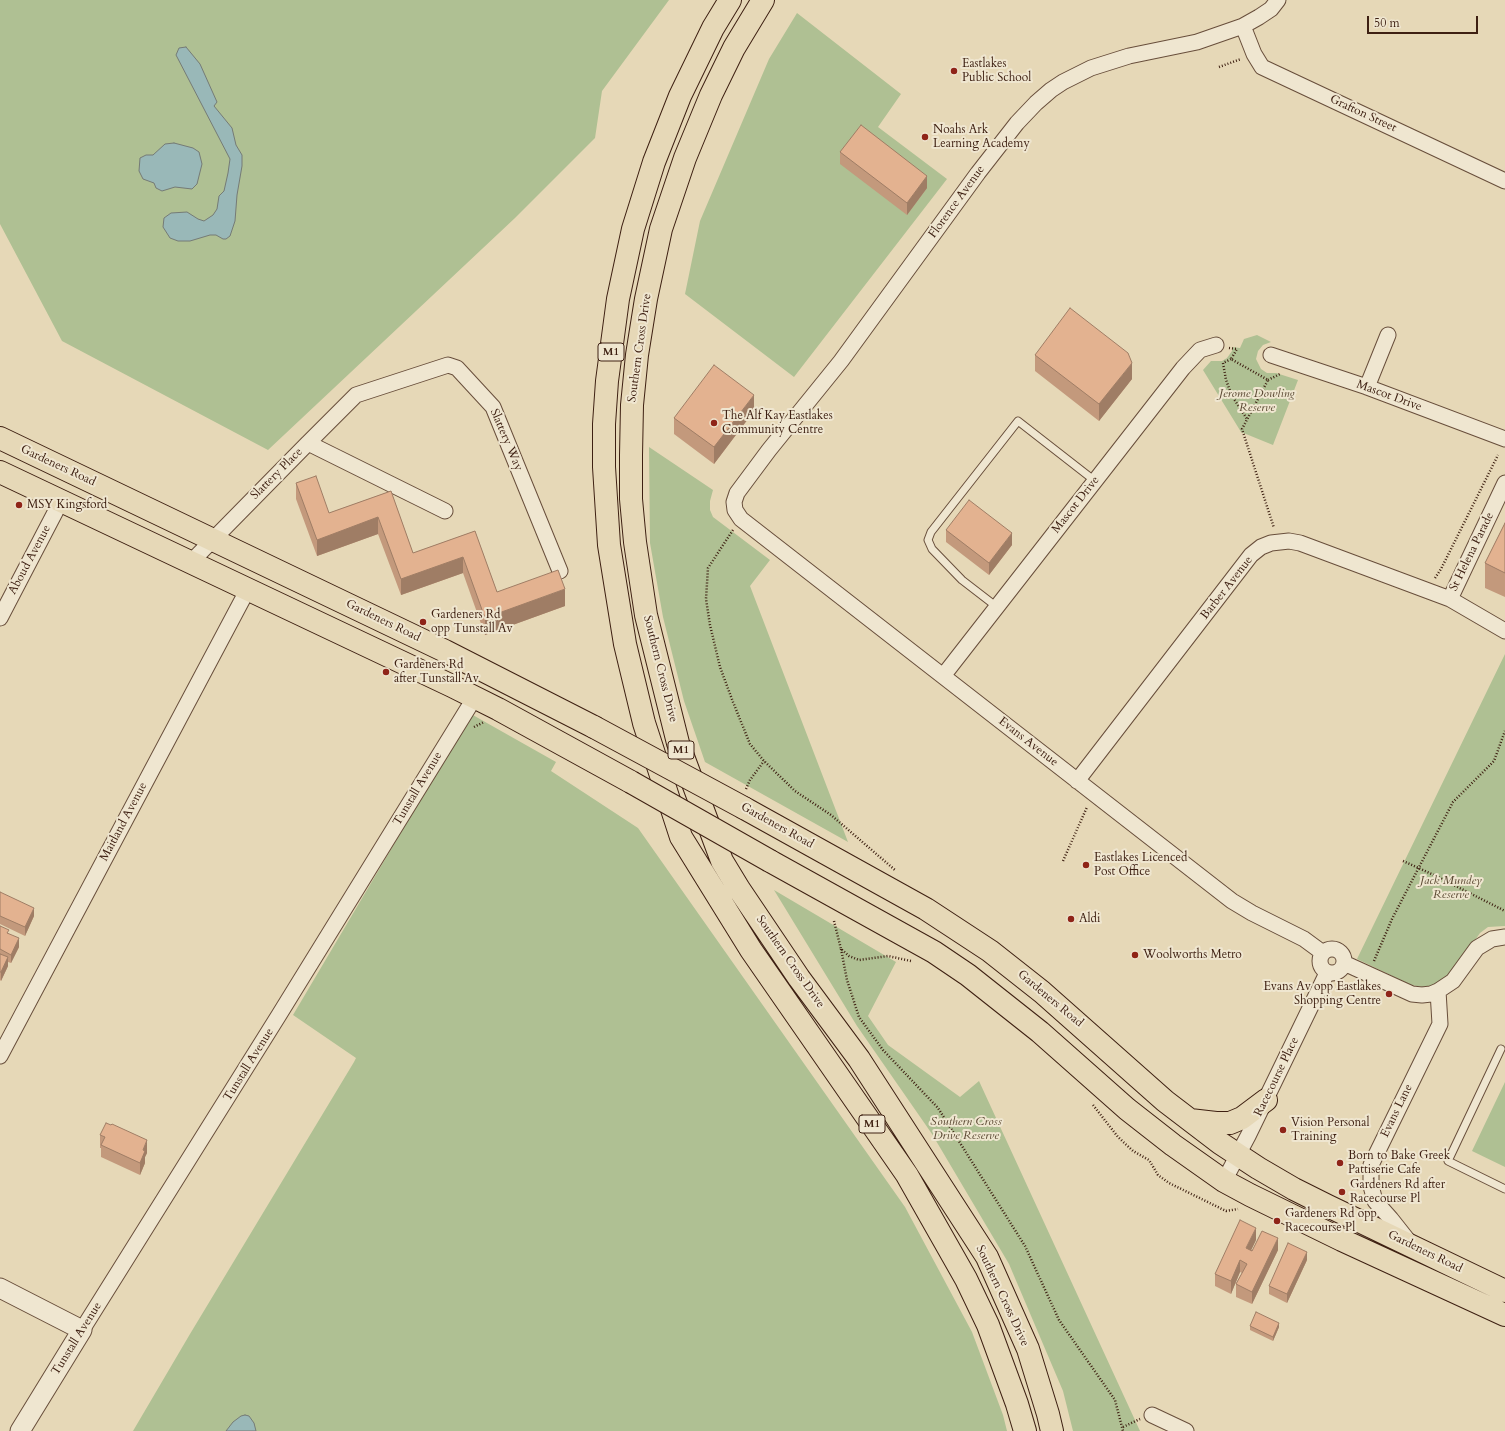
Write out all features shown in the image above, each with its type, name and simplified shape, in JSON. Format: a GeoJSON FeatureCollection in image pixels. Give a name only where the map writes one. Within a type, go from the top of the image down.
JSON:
{"type":"FeatureCollection","features":[{"type":"Feature","properties":{"kind":"main road","name":"Southern Cross Drive"},"geometry":{"type":"LineString","coordinates":[[730,0],[713,28],[680,96],[654,162],[633,229],[618,299],[607,381],[604,424],[604,467],[609,545],[624,644],[644,723],[681,837],[751,950],[907,1175],[966,1279],[988,1325],[1017,1404],[1025,1431]]}},
{"type":"Feature","properties":{"kind":"main road","name":"Southern Cross Drive"},"geometry":{"type":"LineString","coordinates":[[763,0],[734,48],[711,95],[684,158],[661,229],[646,299],[638,348],[632,406],[631,455],[631,500],[634,542],[646,615],[678,743],[722,861],[799,978],[859,1059],[987,1257],[1028,1349],[1052,1431]]}},
{"type":"Feature","properties":{"kind":"main road","name":"Gardeners Road"},"geometry":{"type":"LineString","coordinates":[[0,438],[445,651],[594,727],[745,798],[926,909],[990,951],[1042,992],[1165,1101],[1238,1155],[1294,1189],[1505,1291]]}},
{"type":"Feature","properties":{"kind":"main road","name":"Gardeners Road"},"geometry":{"type":"LineString","coordinates":[[0,472],[474,697],[631,782],[934,952],[968,975],[1040,1032],[1133,1114],[1173,1145],[1224,1181],[1342,1240],[1505,1315]]}},
{"type":"Feature","properties":{"kind":"main road"},"geometry":{"type":"LineString","coordinates":[[1189,1120],[1230,1123],[1242,1118],[1266,1100]]}},
{"type":"Feature","properties":{"kind":"street","name":"Florence Avenue"},"geometry":{"type":"LineString","coordinates":[[741,519],[734,510],[734,502],[737,493],[769,450],[841,361],[978,173],[1017,123],[1036,103],[1063,82],[1091,68],[1129,56],[1197,42],[1243,26],[1260,18],[1278,0]]}},
{"type":"Feature","properties":{"kind":"street","name":"Grafton Street"},"geometry":{"type":"LineString","coordinates":[[1243,26],[1254,54],[1262,67],[1505,181]]}},
{"type":"Feature","properties":{"kind":"street"},"geometry":{"type":"LineString","coordinates":[[1367,387],[1388,335]]}},
{"type":"Feature","properties":{"kind":"street","name":"Mascot Drive"},"geometry":{"type":"LineString","coordinates":[[943,676],[1183,368],[1200,350],[1216,345]]}},
{"type":"Feature","properties":{"kind":"street","name":"Mascot Drive"},"geometry":{"type":"LineString","coordinates":[[1272,355],[1367,387],[1505,439]]}},
{"type":"Feature","properties":{"kind":"street","name":"Slattery Way"},"geometry":{"type":"LineString","coordinates":[[308,444],[356,395],[448,365],[457,368],[494,407],[560,571]]}},
{"type":"Feature","properties":{"kind":"street","name":"Slattery Place"},"geometry":{"type":"LineString","coordinates":[[191,562],[212,539],[308,444],[445,510]]}},
{"type":"Feature","properties":{"kind":"street","name":"St Helena Parade"},"geometry":{"type":"LineString","coordinates":[[1450,598],[1505,483]]}},
{"type":"Feature","properties":{"kind":"street","name":"Aboud Avenue"},"geometry":{"type":"LineString","coordinates":[[0,618],[61,502]]}},
{"type":"Feature","properties":{"kind":"street","name":"Evans Avenue"},"geometry":{"type":"LineString","coordinates":[[741,519],[1232,901],[1252,913],[1304,939],[1323,953]]}},
{"type":"Feature","properties":{"kind":"street","name":"Barber Avenue"},"geometry":{"type":"LineString","coordinates":[[1077,781],[1251,555],[1261,547],[1271,543],[1289,541],[1300,543],[1450,598],[1505,631]]}},
{"type":"Feature","properties":{"kind":"street","name":"Maitland Avenue"},"geometry":{"type":"LineString","coordinates":[[0,1056],[248,589]]}},
{"type":"Feature","properties":{"kind":"street","name":"Tunstall Avenue"},"geometry":{"type":"LineString","coordinates":[[20,1431],[280,1015],[474,697]]}},
{"type":"Feature","properties":{"kind":"street"},"geometry":{"type":"LineString","coordinates":[[1344,963],[1412,994],[1422,995],[1438,991],[1453,981],[1477,948],[1492,940],[1505,937]]}},
{"type":"Feature","properties":{"kind":"street"},"geometry":{"type":"LineString","coordinates":[[1329,949],[1337,950],[1343,956],[1344,963],[1341,970],[1334,973],[1327,973],[1324,971],[1320,964],[1323,953],[1329,949]]}},
{"type":"Feature","properties":{"kind":"street","name":"Racecourse Place"},"geometry":{"type":"LineString","coordinates":[[1224,1181],[1266,1100],[1327,973]]}},
{"type":"Feature","properties":{"kind":"street","name":"Evans Lane"},"geometry":{"type":"LineString","coordinates":[[1411,1245],[1375,1201],[1371,1186],[1371,1165],[1440,1024],[1438,991]]}},
{"type":"Feature","properties":{"kind":"street"},"geometry":{"type":"LineString","coordinates":[[0,1288],[82,1330]]}},
{"type":"Feature","properties":{"kind":"street"},"geometry":{"type":"LineString","coordinates":[[1152,1415],[1186,1431]]}},
{"type":"Feature","properties":{"kind":"lane"},"geometry":{"type":"LineString","coordinates":[[997,607],[962,580],[932,549],[928,540],[930,532],[1018,421],[1095,481]]}},
{"type":"Feature","properties":{"kind":"lane"},"geometry":{"type":"LineString","coordinates":[[1501,1049],[1448,1161],[1505,1189]]}},
{"type":"Feature","properties":{"kind":"path"},"geometry":{"type":"LineString","coordinates":[[1219,68],[1247,56]]}},
{"type":"Feature","properties":{"kind":"path"},"geometry":{"type":"LineString","coordinates":[[1216,345],[1237,349],[1231,359],[1223,363],[1226,380],[1232,396],[1248,420]]}},
{"type":"Feature","properties":{"kind":"path"},"geometry":{"type":"LineString","coordinates":[[1231,359],[1268,380],[1242,429],[1274,528]]}},
{"type":"Feature","properties":{"kind":"path"},"geometry":{"type":"LineString","coordinates":[[1432,581],[1441,569],[1498,455]]}},
{"type":"Feature","properties":{"kind":"path"},"geometry":{"type":"LineString","coordinates":[[741,519],[708,568],[706,599],[710,625],[720,667],[750,744],[764,761],[795,790],[831,815],[899,873]]}},
{"type":"Feature","properties":{"kind":"path"},"geometry":{"type":"LineString","coordinates":[[1373,965],[1392,919],[1453,802],[1494,761],[1505,731]]}},
{"type":"Feature","properties":{"kind":"path"},"geometry":{"type":"LineString","coordinates":[[745,798],[750,780],[764,761]]}},
{"type":"Feature","properties":{"kind":"path"},"geometry":{"type":"LineString","coordinates":[[1063,861],[1087,807]]}},
{"type":"Feature","properties":{"kind":"path"},"geometry":{"type":"LineString","coordinates":[[1403,861],[1505,911]]}},
{"type":"Feature","properties":{"kind":"path"},"geometry":{"type":"LineString","coordinates":[[834,921],[847,980],[859,1017],[883,1050],[938,1108],[1025,1246],[1059,1320],[1115,1400],[1123,1431]]}},
{"type":"Feature","properties":{"kind":"path"},"geometry":{"type":"LineString","coordinates":[[841,949],[849,956],[859,960],[888,956],[913,961]]}},
{"type":"Feature","properties":{"kind":"green space"},"geometry":{"type":"Polygon","coordinates":[[[0,0],[669,0],[602,91],[595,138],[515,218],[268,450],[62,341],[0,224],[0,0]]]}},
{"type":"Feature","properties":{"kind":"green space"},"geometry":{"type":"Polygon","coordinates":[[[797,13],[901,94],[878,127],[947,179],[794,377],[685,294],[700,221],[769,59],[797,13]]]}},
{"type":"Feature","properties":{"kind":"green space","name":"Jerome Dowling Reserve"},"geometry":{"type":"Polygon","coordinates":[[[1257,335],[1271,342],[1263,345],[1258,351],[1256,359],[1261,369],[1267,373],[1276,373],[1298,380],[1273,445],[1241,432],[1203,370],[1211,361],[1222,361],[1227,358],[1232,351],[1232,347],[1240,348],[1244,339],[1257,335]]]}},
{"type":"Feature","properties":{"kind":"green space"},"geometry":{"type":"Polygon","coordinates":[[[649,447],[713,490],[710,501],[710,510],[713,517],[770,560],[750,586],[848,842],[705,762],[684,701],[663,617],[650,543],[649,447]]]}},
{"type":"Feature","properties":{"kind":"green space","name":"Jack Mundey Reserve"},"geometry":{"type":"Polygon","coordinates":[[[1505,654],[1505,926],[1488,927],[1480,933],[1457,966],[1443,981],[1423,987],[1411,985],[1357,959],[1505,654]]]}},
{"type":"Feature","properties":{"kind":"green space"},"geometry":{"type":"Polygon","coordinates":[[[471,714],[556,762],[551,771],[638,828],[905,1207],[972,1332],[1003,1415],[1007,1431],[133,1431],[356,1058],[293,1015],[471,714]]]}},
{"type":"Feature","properties":{"kind":"green space","name":"Southern Cross Drive Reserve"},"geometry":{"type":"Polygon","coordinates":[[[774,890],[896,962],[868,1016],[888,1045],[960,1097],[979,1081],[1140,1431],[1073,1431],[1063,1391],[1009,1264],[932,1134],[857,1026],[774,890]]]}},
{"type":"Feature","properties":{"kind":"green space"},"geometry":{"type":"Polygon","coordinates":[[[1505,1082],[1505,1167],[1472,1151],[1505,1082]]]}},
{"type":"Feature","properties":{"kind":"water"},"geometry":{"type":"Polygon","coordinates":[[[186,47],[200,64],[217,102],[214,106],[232,128],[236,145],[242,155],[235,221],[230,236],[226,239],[216,235],[210,235],[190,241],[178,241],[170,238],[163,227],[164,218],[171,213],[187,212],[204,221],[213,215],[217,209],[219,196],[224,191],[230,159],[176,55],[179,48],[186,47]]]}},
{"type":"Feature","properties":{"kind":"water"},"geometry":{"type":"Polygon","coordinates":[[[174,143],[193,148],[199,152],[202,164],[197,184],[192,189],[175,187],[162,191],[156,188],[154,183],[143,179],[139,171],[140,158],[146,155],[153,155],[165,144],[174,143]]]}},
{"type":"Feature","properties":{"kind":"water"},"geometry":{"type":"Polygon","coordinates":[[[245,1415],[249,1416],[254,1423],[256,1431],[226,1431],[233,1422],[245,1415]]]}},
{"type":"Feature","properties":{"kind":"building"},"geometry":{"type":"Polygon","coordinates":[[[861,125],[927,176],[907,203],[840,152],[861,125]]]}},
{"type":"Feature","properties":{"kind":"building"},"geometry":{"type":"Polygon","coordinates":[[[1070,308],[1128,353],[1132,363],[1099,404],[1035,355],[1070,308]]]}},
{"type":"Feature","properties":{"kind":"building","name":"The Alf Kay Eastlakes Community Centre"},"geometry":{"type":"Polygon","coordinates":[[[714,365],[754,395],[714,447],[674,418],[714,365]]]}},
{"type":"Feature","properties":{"kind":"building"},"geometry":{"type":"Polygon","coordinates":[[[316,476],[329,513],[391,491],[413,553],[475,531],[497,592],[558,570],[565,589],[485,618],[463,557],[401,579],[378,517],[317,540],[296,483],[316,476]]]}},
{"type":"Feature","properties":{"kind":"building"},"geometry":{"type":"Polygon","coordinates":[[[969,500],[1012,533],[989,563],[946,530],[969,500]]]}},
{"type":"Feature","properties":{"kind":"building"},"geometry":{"type":"Polygon","coordinates":[[[1505,523],[1505,573],[1485,563],[1505,523]]]}},
{"type":"Feature","properties":{"kind":"building"},"geometry":{"type":"Polygon","coordinates":[[[0,892],[34,908],[25,927],[0,916],[0,892]]]}},
{"type":"Feature","properties":{"kind":"building"},"geometry":{"type":"Polygon","coordinates":[[[0,926],[9,930],[7,933],[19,938],[11,955],[0,949],[0,926]]]}},
{"type":"Feature","properties":{"kind":"building"},"geometry":{"type":"Polygon","coordinates":[[[0,954],[8,957],[1,972],[0,972],[0,954]]]}},
{"type":"Feature","properties":{"kind":"building"},"geometry":{"type":"Polygon","coordinates":[[[106,1123],[112,1124],[147,1140],[143,1150],[145,1151],[140,1163],[101,1145],[105,1137],[100,1135],[106,1123]]]}},
{"type":"Feature","properties":{"kind":"building"},"geometry":{"type":"Polygon","coordinates":[[[1240,1220],[1256,1228],[1246,1248],[1252,1251],[1262,1231],[1278,1238],[1252,1292],[1236,1284],[1247,1264],[1240,1260],[1231,1281],[1215,1274],[1240,1220]]]}},
{"type":"Feature","properties":{"kind":"building"},"geometry":{"type":"Polygon","coordinates":[[[1288,1243],[1307,1252],[1287,1294],[1269,1286],[1288,1243]]]}},
{"type":"Feature","properties":{"kind":"building"},"geometry":{"type":"Polygon","coordinates":[[[1256,1312],[1279,1323],[1273,1337],[1250,1326],[1256,1312]]]}},
{"type":"Feature","properties":{"kind":"place","name":"Eastlakes Public School"},"geometry":{"type":"Point","coordinates":[954,71]}},
{"type":"Feature","properties":{"kind":"place","name":"Noahs Ark Learning Academy"},"geometry":{"type":"Point","coordinates":[925,137]}},
{"type":"Feature","properties":{"kind":"place","name":"The Alf Kay Eastlakes Community Centre"},"geometry":{"type":"Point","coordinates":[714,423]}},
{"type":"Feature","properties":{"kind":"place","name":"MSY Kingsford"},"geometry":{"type":"Point","coordinates":[19,505]}},
{"type":"Feature","properties":{"kind":"place","name":"Gardeners Rd opp Tunstall Av"},"geometry":{"type":"Point","coordinates":[423,622]}},
{"type":"Feature","properties":{"kind":"place","name":"Gardeners Rd after Tunstall Av"},"geometry":{"type":"Point","coordinates":[386,672]}},
{"type":"Feature","properties":{"kind":"place","name":"Eastlakes Licenced Post Office"},"geometry":{"type":"Point","coordinates":[1086,865]}},
{"type":"Feature","properties":{"kind":"place","name":"Aldi"},"geometry":{"type":"Point","coordinates":[1071,919]}},
{"type":"Feature","properties":{"kind":"place","name":"Woolworths Metro"},"geometry":{"type":"Point","coordinates":[1135,955]}},
{"type":"Feature","properties":{"kind":"place","name":"Evans Av opp Eastlakes Shopping Centre"},"geometry":{"type":"Point","coordinates":[1389,994]}},
{"type":"Feature","properties":{"kind":"place","name":"Vision Personal Training"},"geometry":{"type":"Point","coordinates":[1283,1130]}},
{"type":"Feature","properties":{"kind":"place","name":"Born to Bake Greek Pattiserie Cafe"},"geometry":{"type":"Point","coordinates":[1340,1163]}},
{"type":"Feature","properties":{"kind":"place","name":"Gardeners Rd after Racecourse Pl"},"geometry":{"type":"Point","coordinates":[1342,1192]}},
{"type":"Feature","properties":{"kind":"place","name":"Gardeners Rd opp Racecourse Pl"},"geometry":{"type":"Point","coordinates":[1277,1221]}}]}
